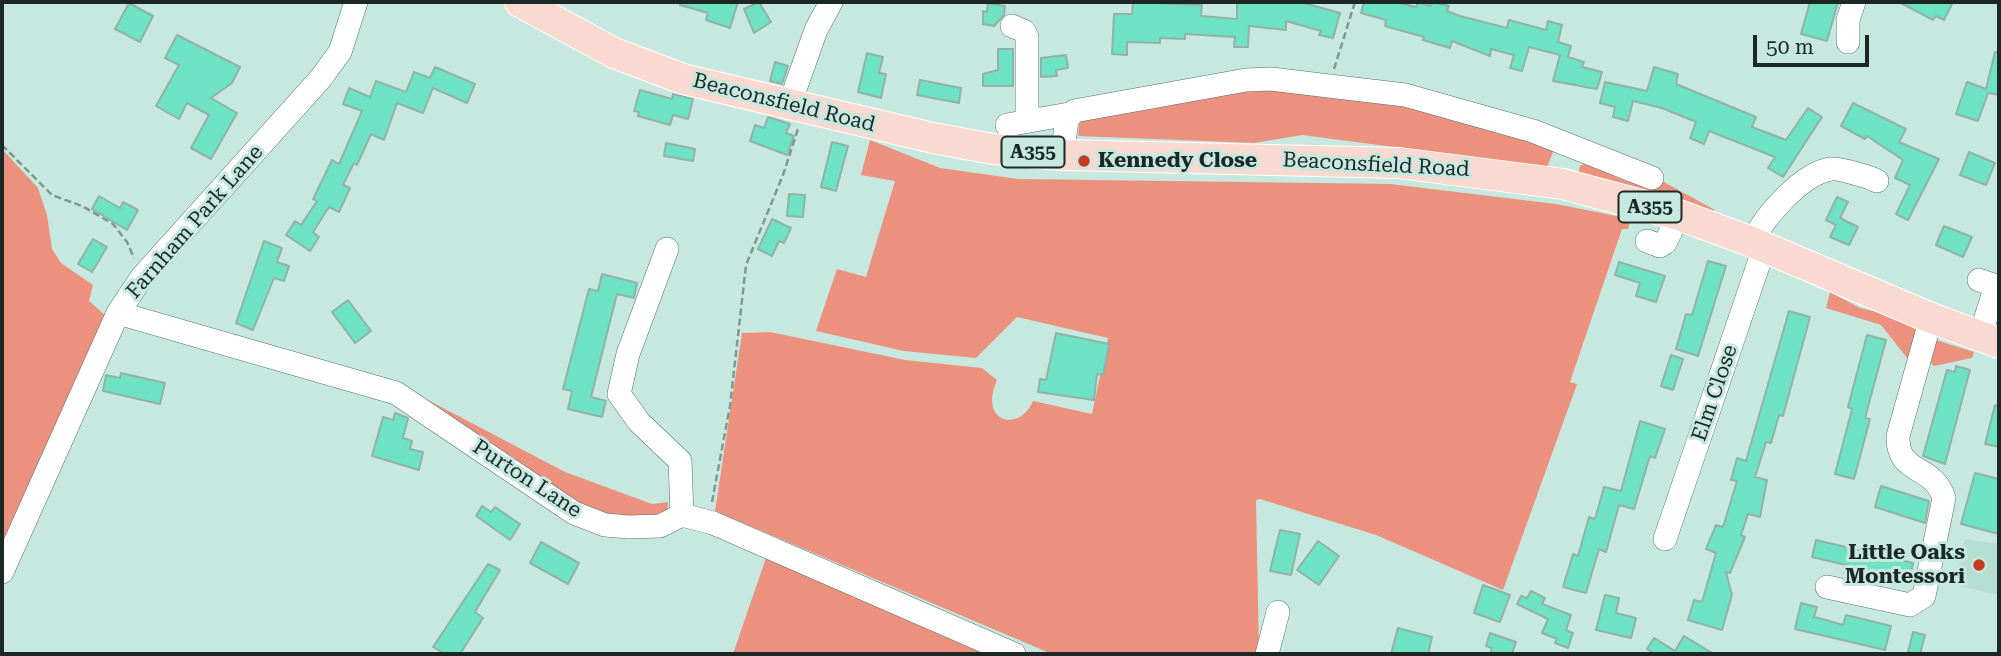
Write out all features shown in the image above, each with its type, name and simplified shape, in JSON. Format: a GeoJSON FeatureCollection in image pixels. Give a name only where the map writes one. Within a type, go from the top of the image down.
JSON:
{"type":"FeatureCollection","features":[{"type":"Feature","properties":{"kind":"main road","name":"Beaconsfield Road"},"geometry":{"type":"LineString","coordinates":[[520,2],[614,53],[683,79],[933,138],[993,149],[1062,155],[1399,163],[1563,184],[1679,215],[1758,245],[1931,318],[1990,339]]}},
{"type":"Feature","properties":{"kind":"street","name":"Farnham Park Lane"},"geometry":{"type":"LineString","coordinates":[[2,572],[118,313],[142,277],[321,78],[340,52],[356,2]]}},
{"type":"Feature","properties":{"kind":"street"},"geometry":{"type":"LineString","coordinates":[[796,107],[816,30],[831,2]]}},
{"type":"Feature","properties":{"kind":"street"},"geometry":{"type":"LineString","coordinates":[[1848,42],[1848,20],[1854,2]]}},
{"type":"Feature","properties":{"kind":"street"},"geometry":{"type":"LineString","coordinates":[[1012,26],[1024,31],[1027,37],[1017,123],[1116,102],[1245,80],[1271,79],[1405,95],[1534,131],[1652,178]]}},
{"type":"Feature","properties":{"kind":"street"},"geometry":{"type":"LineString","coordinates":[[1062,155],[1069,114]]}},
{"type":"Feature","properties":{"kind":"street"},"geometry":{"type":"LineString","coordinates":[[1563,184],[1575,148]]}},
{"type":"Feature","properties":{"kind":"street"},"geometry":{"type":"LineString","coordinates":[[1758,245],[1770,211],[1817,174],[1834,169],[1851,175],[1862,173],[1877,181]]}},
{"type":"Feature","properties":{"kind":"street"},"geometry":{"type":"LineString","coordinates":[[1647,241],[1660,246],[1665,243],[1679,215]]}},
{"type":"Feature","properties":{"kind":"street","name":"Elm Close"},"geometry":{"type":"LineString","coordinates":[[1665,540],[1758,245]]}},
{"type":"Feature","properties":{"kind":"street"},"geometry":{"type":"LineString","coordinates":[[667,248],[628,354],[619,394],[639,422],[680,461],[682,515],[708,522],[1014,654]]}},
{"type":"Feature","properties":{"kind":"street"},"geometry":{"type":"LineString","coordinates":[[1979,280],[1996,286],[1990,339]]}},
{"type":"Feature","properties":{"kind":"street","name":"Purton Lane"},"geometry":{"type":"LineString","coordinates":[[118,313],[396,393],[574,513],[605,525],[660,526],[682,515]]}},
{"type":"Feature","properties":{"kind":"street"},"geometry":{"type":"LineString","coordinates":[[1826,587],[1910,605],[1924,596],[1944,498],[1939,484],[1923,471],[1906,464],[1898,452],[1898,444],[1931,318]]}},
{"type":"Feature","properties":{"kind":"street"},"geometry":{"type":"LineString","coordinates":[[1267,654],[1278,612]]}},
{"type":"Feature","properties":{"kind":"path"},"geometry":{"type":"LineString","coordinates":[[1329,86],[1355,2]]}},
{"type":"Feature","properties":{"kind":"path"},"geometry":{"type":"LineString","coordinates":[[708,522],[730,407],[746,265],[783,175],[796,107]]}},
{"type":"Feature","properties":{"kind":"path"},"geometry":{"type":"LineString","coordinates":[[2,145],[52,195],[82,206],[113,224],[127,242],[142,277]]}},
{"type":"Feature","properties":{"kind":"shaded area"},"geometry":{"type":"Polygon","coordinates":[[[1237,88],[1333,91],[1453,115],[1556,145],[1547,167],[1302,135],[1254,143],[1078,136],[1080,116],[1237,88]]]}},
{"type":"Feature","properties":{"kind":"shaded area"},"geometry":{"type":"Polygon","coordinates":[[[870,140],[940,168],[1018,179],[1390,184],[1556,204],[1631,219],[1628,229],[1622,229],[1570,382],[1577,384],[1503,590],[1376,535],[1260,499],[1256,500],[1259,654],[1052,654],[715,511],[742,333],[770,332],[905,360],[982,368],[997,380],[993,406],[1003,419],[1019,417],[1033,401],[1092,414],[1108,338],[1017,317],[976,358],[904,351],[816,331],[837,269],[866,277],[895,181],[861,175],[870,140]]]}},
{"type":"Feature","properties":{"kind":"shaded area"},"geometry":{"type":"Polygon","coordinates":[[[2,149],[38,188],[47,215],[52,249],[61,263],[93,285],[89,301],[106,316],[2,555],[2,149]]]}},
{"type":"Feature","properties":{"kind":"shaded area"},"geometry":{"type":"Polygon","coordinates":[[[1587,162],[1634,183],[1644,185],[1662,181],[1715,210],[1707,215],[1578,174],[1580,166],[1587,162]]]}},
{"type":"Feature","properties":{"kind":"shaded area"},"geometry":{"type":"Polygon","coordinates":[[[1830,292],[1860,308],[1899,317],[1914,327],[1918,341],[1908,359],[1881,325],[1826,308],[1830,292]]]}},
{"type":"Feature","properties":{"kind":"shaded area"},"geometry":{"type":"Polygon","coordinates":[[[1936,340],[1974,352],[1972,358],[1934,366],[1928,360],[1936,340]]]}},
{"type":"Feature","properties":{"kind":"shaded area"},"geometry":{"type":"Polygon","coordinates":[[[424,398],[565,472],[652,504],[668,502],[667,518],[603,521],[424,398]]]}},
{"type":"Feature","properties":{"kind":"shaded area","name":"Little Oaks Montessori"},"geometry":{"type":"Polygon","coordinates":[[[1965,539],[1999,544],[1999,595],[1954,585],[1965,539]]]}},
{"type":"Feature","properties":{"kind":"shaded area"},"geometry":{"type":"Polygon","coordinates":[[[767,555],[993,654],[733,654],[767,555]]]}},
{"type":"Feature","properties":{"kind":"building"},"geometry":{"type":"Polygon","coordinates":[[[680,2],[738,2],[730,28],[706,20],[708,13],[680,5],[680,2]]]}},
{"type":"Feature","properties":{"kind":"building"},"geometry":{"type":"Polygon","coordinates":[[[759,2],[771,22],[754,33],[744,9],[759,2]]]}},
{"type":"Feature","properties":{"kind":"building"},"geometry":{"type":"Polygon","coordinates":[[[1133,2],[1202,5],[1201,16],[1237,19],[1237,2],[1300,2],[1340,13],[1333,38],[1319,35],[1321,31],[1286,21],[1286,30],[1249,26],[1248,47],[1234,47],[1235,37],[1185,34],[1185,39],[1160,38],[1160,43],[1127,42],[1127,55],[1112,54],[1114,14],[1132,14],[1133,2]]]}},
{"type":"Feature","properties":{"kind":"building"},"geometry":{"type":"Polygon","coordinates":[[[1364,2],[1396,2],[1416,7],[1418,2],[1430,6],[1433,2],[1449,6],[1447,11],[1460,16],[1507,28],[1509,20],[1546,30],[1548,21],[1562,25],[1558,42],[1571,46],[1568,57],[1584,62],[1582,67],[1602,72],[1597,89],[1553,81],[1560,55],[1529,47],[1522,71],[1510,68],[1514,55],[1491,49],[1490,56],[1452,41],[1450,48],[1423,40],[1424,37],[1385,26],[1386,20],[1361,13],[1364,2]]]}},
{"type":"Feature","properties":{"kind":"building"},"geometry":{"type":"Polygon","coordinates":[[[1810,2],[1838,2],[1827,41],[1801,34],[1810,2]]]}},
{"type":"Feature","properties":{"kind":"building"},"geometry":{"type":"Polygon","coordinates":[[[1899,2],[1953,2],[1944,20],[1936,16],[1933,20],[1899,2]]]}},
{"type":"Feature","properties":{"kind":"building"},"geometry":{"type":"Polygon","coordinates":[[[129,3],[153,16],[140,42],[115,29],[129,3]]]}},
{"type":"Feature","properties":{"kind":"building"},"geometry":{"type":"Polygon","coordinates":[[[988,3],[1005,6],[1004,15],[994,26],[983,24],[983,11],[987,12],[988,3]]]}},
{"type":"Feature","properties":{"kind":"building"},"geometry":{"type":"Polygon","coordinates":[[[177,35],[240,67],[232,83],[211,98],[237,113],[211,159],[191,148],[209,115],[187,103],[179,119],[156,106],[179,65],[165,58],[177,35]]]}},
{"type":"Feature","properties":{"kind":"building"},"geometry":{"type":"Polygon","coordinates":[[[998,49],[1013,49],[1013,86],[983,86],[983,74],[998,70],[998,49]]]}},
{"type":"Feature","properties":{"kind":"building"},"geometry":{"type":"Polygon","coordinates":[[[1995,52],[1999,53],[1999,95],[1988,93],[1978,121],[1956,114],[1967,82],[1986,89],[1995,52]]]}},
{"type":"Feature","properties":{"kind":"building"},"geometry":{"type":"Polygon","coordinates":[[[867,53],[883,57],[879,73],[886,74],[881,98],[858,92],[867,53]]]}},
{"type":"Feature","properties":{"kind":"building"},"geometry":{"type":"Polygon","coordinates":[[[1066,55],[1068,68],[1056,70],[1057,76],[1041,77],[1041,58],[1066,55]]]}},
{"type":"Feature","properties":{"kind":"building"},"geometry":{"type":"Polygon","coordinates":[[[775,62],[788,66],[782,84],[770,81],[775,62]]]}},
{"type":"Feature","properties":{"kind":"building"},"geometry":{"type":"Polygon","coordinates":[[[435,67],[475,84],[467,103],[433,88],[423,113],[397,103],[384,140],[371,134],[357,165],[354,163],[343,185],[350,188],[339,212],[329,207],[313,232],[319,237],[310,251],[286,235],[295,221],[301,225],[317,201],[313,199],[332,160],[339,164],[362,111],[343,104],[349,88],[370,97],[376,81],[406,92],[414,72],[430,78],[435,67]]]}},
{"type":"Feature","properties":{"kind":"building"},"geometry":{"type":"Polygon","coordinates":[[[1654,67],[1678,74],[1676,84],[1756,117],[1752,127],[1786,140],[1808,108],[1822,117],[1783,177],[1768,168],[1775,157],[1709,131],[1704,144],[1690,138],[1696,122],[1662,108],[1633,101],[1628,121],[1613,117],[1615,107],[1600,103],[1605,82],[1647,91],[1654,67]]]}},
{"type":"Feature","properties":{"kind":"building"},"geometry":{"type":"Polygon","coordinates":[[[920,80],[961,88],[959,103],[917,95],[920,80]]]}},
{"type":"Feature","properties":{"kind":"building"},"geometry":{"type":"Polygon","coordinates":[[[640,90],[672,99],[673,94],[693,99],[688,119],[673,115],[670,125],[638,116],[639,112],[634,111],[640,90]]]}},
{"type":"Feature","properties":{"kind":"building"},"geometry":{"type":"Polygon","coordinates":[[[1853,103],[1906,129],[1899,142],[1939,159],[1908,220],[1896,214],[1910,185],[1895,178],[1903,160],[1867,136],[1865,139],[1841,126],[1853,103]]]}},
{"type":"Feature","properties":{"kind":"building"},"geometry":{"type":"Polygon","coordinates":[[[768,117],[790,124],[786,133],[794,136],[787,155],[750,141],[755,125],[764,128],[768,117]]]}},
{"type":"Feature","properties":{"kind":"building"},"geometry":{"type":"Polygon","coordinates":[[[832,142],[848,146],[836,191],[821,187],[832,142]]]}},
{"type":"Feature","properties":{"kind":"building"},"geometry":{"type":"Polygon","coordinates":[[[666,143],[695,149],[693,161],[664,156],[666,143]]]}},
{"type":"Feature","properties":{"kind":"building"},"geometry":{"type":"Polygon","coordinates":[[[1969,152],[1995,163],[1986,185],[1960,175],[1969,152]]]}},
{"type":"Feature","properties":{"kind":"building"},"geometry":{"type":"Polygon","coordinates":[[[789,194],[805,195],[803,217],[787,216],[789,194]]]}},
{"type":"Feature","properties":{"kind":"building"},"geometry":{"type":"Polygon","coordinates":[[[99,196],[120,208],[123,202],[138,210],[127,230],[92,209],[99,196]]]}},
{"type":"Feature","properties":{"kind":"building"},"geometry":{"type":"Polygon","coordinates":[[[1837,197],[1848,202],[1840,218],[1858,227],[1849,245],[1830,237],[1836,225],[1826,220],[1837,197]]]}},
{"type":"Feature","properties":{"kind":"building"},"geometry":{"type":"Polygon","coordinates":[[[772,219],[791,228],[784,243],[779,241],[772,256],[758,249],[772,219]]]}},
{"type":"Feature","properties":{"kind":"building"},"geometry":{"type":"Polygon","coordinates":[[[1944,226],[1972,237],[1963,257],[1936,245],[1944,226]]]}},
{"type":"Feature","properties":{"kind":"building"},"geometry":{"type":"Polygon","coordinates":[[[93,239],[107,247],[92,272],[78,264],[93,239]]]}},
{"type":"Feature","properties":{"kind":"building"},"geometry":{"type":"Polygon","coordinates":[[[264,241],[282,248],[277,262],[289,266],[284,281],[274,278],[253,330],[236,323],[264,241]]]}},
{"type":"Feature","properties":{"kind":"building"},"geometry":{"type":"Polygon","coordinates":[[[1708,261],[1726,266],[1698,356],[1676,349],[1686,314],[1692,315],[1708,261]]]}},
{"type":"Feature","properties":{"kind":"building"},"geometry":{"type":"Polygon","coordinates":[[[1619,262],[1665,276],[1656,302],[1636,296],[1640,283],[1615,275],[1619,262]]]}},
{"type":"Feature","properties":{"kind":"building"},"geometry":{"type":"Polygon","coordinates":[[[602,274],[637,283],[634,298],[617,294],[591,397],[606,401],[602,417],[568,409],[572,391],[563,389],[589,289],[598,291],[602,274]]]}},
{"type":"Feature","properties":{"kind":"building"},"geometry":{"type":"Polygon","coordinates":[[[348,300],[371,331],[355,343],[332,312],[348,300]]]}},
{"type":"Feature","properties":{"kind":"building"},"geometry":{"type":"Polygon","coordinates":[[[1789,311],[1810,317],[1783,416],[1779,415],[1771,443],[1766,442],[1755,477],[1767,480],[1760,517],[1748,514],[1741,535],[1745,537],[1730,573],[1726,572],[1732,595],[1722,630],[1688,620],[1694,600],[1702,602],[1716,553],[1706,549],[1716,525],[1723,527],[1737,481],[1731,480],[1737,458],[1746,461],[1789,311]]]}},
{"type":"Feature","properties":{"kind":"building"},"geometry":{"type":"Polygon","coordinates":[[[1056,333],[1109,344],[1103,375],[1097,374],[1094,400],[1038,392],[1040,379],[1046,380],[1056,333]]]}},
{"type":"Feature","properties":{"kind":"building"},"geometry":{"type":"Polygon","coordinates":[[[1867,335],[1886,340],[1865,418],[1870,419],[1854,479],[1835,474],[1852,409],[1848,407],[1867,335]]]}},
{"type":"Feature","properties":{"kind":"building"},"geometry":{"type":"Polygon","coordinates":[[[1671,355],[1683,359],[1673,390],[1661,386],[1671,355]]]}},
{"type":"Feature","properties":{"kind":"building"},"geometry":{"type":"Polygon","coordinates":[[[1956,366],[1970,370],[1945,464],[1923,456],[1947,370],[1955,372],[1956,366]]]}},
{"type":"Feature","properties":{"kind":"building"},"geometry":{"type":"Polygon","coordinates":[[[121,373],[165,383],[160,404],[103,391],[106,375],[120,378],[121,373]]]}},
{"type":"Feature","properties":{"kind":"building"},"geometry":{"type":"Polygon","coordinates":[[[1995,405],[1999,406],[1999,447],[1985,444],[1995,405]]]}},
{"type":"Feature","properties":{"kind":"building"},"geometry":{"type":"Polygon","coordinates":[[[395,413],[408,418],[403,438],[412,441],[410,449],[423,452],[419,470],[372,456],[383,417],[393,420],[395,413]]]}},
{"type":"Feature","properties":{"kind":"building"},"geometry":{"type":"Polygon","coordinates":[[[1640,421],[1665,429],[1655,458],[1650,456],[1634,509],[1619,505],[1606,552],[1599,549],[1586,593],[1563,587],[1573,554],[1578,556],[1589,517],[1595,519],[1604,487],[1621,491],[1640,421]]]}},
{"type":"Feature","properties":{"kind":"building"},"geometry":{"type":"Polygon","coordinates":[[[1975,473],[1999,479],[1999,534],[1961,524],[1975,473]]]}},
{"type":"Feature","properties":{"kind":"building"},"geometry":{"type":"Polygon","coordinates":[[[1881,486],[1929,501],[1925,523],[1875,507],[1881,486]]]}},
{"type":"Feature","properties":{"kind":"building"},"geometry":{"type":"Polygon","coordinates":[[[482,506],[491,512],[495,507],[520,524],[510,540],[476,516],[482,506]]]}},
{"type":"Feature","properties":{"kind":"building"},"geometry":{"type":"Polygon","coordinates":[[[1280,530],[1300,534],[1291,575],[1270,571],[1280,530]]]}},
{"type":"Feature","properties":{"kind":"building"},"geometry":{"type":"Polygon","coordinates":[[[1816,540],[1913,563],[1909,580],[1812,557],[1816,540]]]}},
{"type":"Feature","properties":{"kind":"building"},"geometry":{"type":"Polygon","coordinates":[[[1318,541],[1339,556],[1319,585],[1297,570],[1318,541]]]}},
{"type":"Feature","properties":{"kind":"building"},"geometry":{"type":"Polygon","coordinates":[[[541,542],[579,563],[568,584],[530,563],[541,542]]]}},
{"type":"Feature","properties":{"kind":"building"},"geometry":{"type":"Polygon","coordinates":[[[488,564],[500,570],[475,612],[483,618],[460,654],[445,654],[433,647],[488,564]]]}},
{"type":"Feature","properties":{"kind":"building"},"geometry":{"type":"Polygon","coordinates":[[[1483,585],[1510,595],[1500,622],[1474,613],[1483,585]]]}},
{"type":"Feature","properties":{"kind":"building"},"geometry":{"type":"Polygon","coordinates":[[[1531,591],[1545,598],[1542,604],[1571,615],[1566,630],[1573,633],[1568,648],[1555,643],[1557,639],[1542,633],[1548,619],[1517,604],[1521,596],[1527,598],[1531,591]]]}},
{"type":"Feature","properties":{"kind":"building"},"geometry":{"type":"Polygon","coordinates":[[[1605,595],[1619,598],[1616,613],[1636,618],[1631,638],[1596,630],[1605,595]]]}},
{"type":"Feature","properties":{"kind":"building"},"geometry":{"type":"Polygon","coordinates":[[[1801,603],[1817,607],[1814,617],[1843,625],[1846,615],[1891,626],[1885,650],[1795,629],[1801,603]]]}},
{"type":"Feature","properties":{"kind":"building"},"geometry":{"type":"Polygon","coordinates":[[[1398,628],[1432,637],[1428,654],[1391,654],[1398,628]]]}},
{"type":"Feature","properties":{"kind":"building"},"geometry":{"type":"Polygon","coordinates":[[[1913,632],[1925,635],[1920,654],[1908,652],[1913,632]]]}},
{"type":"Feature","properties":{"kind":"building"},"geometry":{"type":"Polygon","coordinates":[[[1490,633],[1516,642],[1512,654],[1490,654],[1492,648],[1486,646],[1490,633]]]}},
{"type":"Feature","properties":{"kind":"building"},"geometry":{"type":"Polygon","coordinates":[[[1684,636],[1714,654],[1655,654],[1647,649],[1654,638],[1675,651],[1684,636]]]}},
{"type":"Feature","properties":{"kind":"place","name":"Kennedy Close"},"geometry":{"type":"Point","coordinates":[1084,161]}},
{"type":"Feature","properties":{"kind":"place","name":"Little Oaks Montessori"},"geometry":{"type":"Point","coordinates":[1979,565]}}]}
